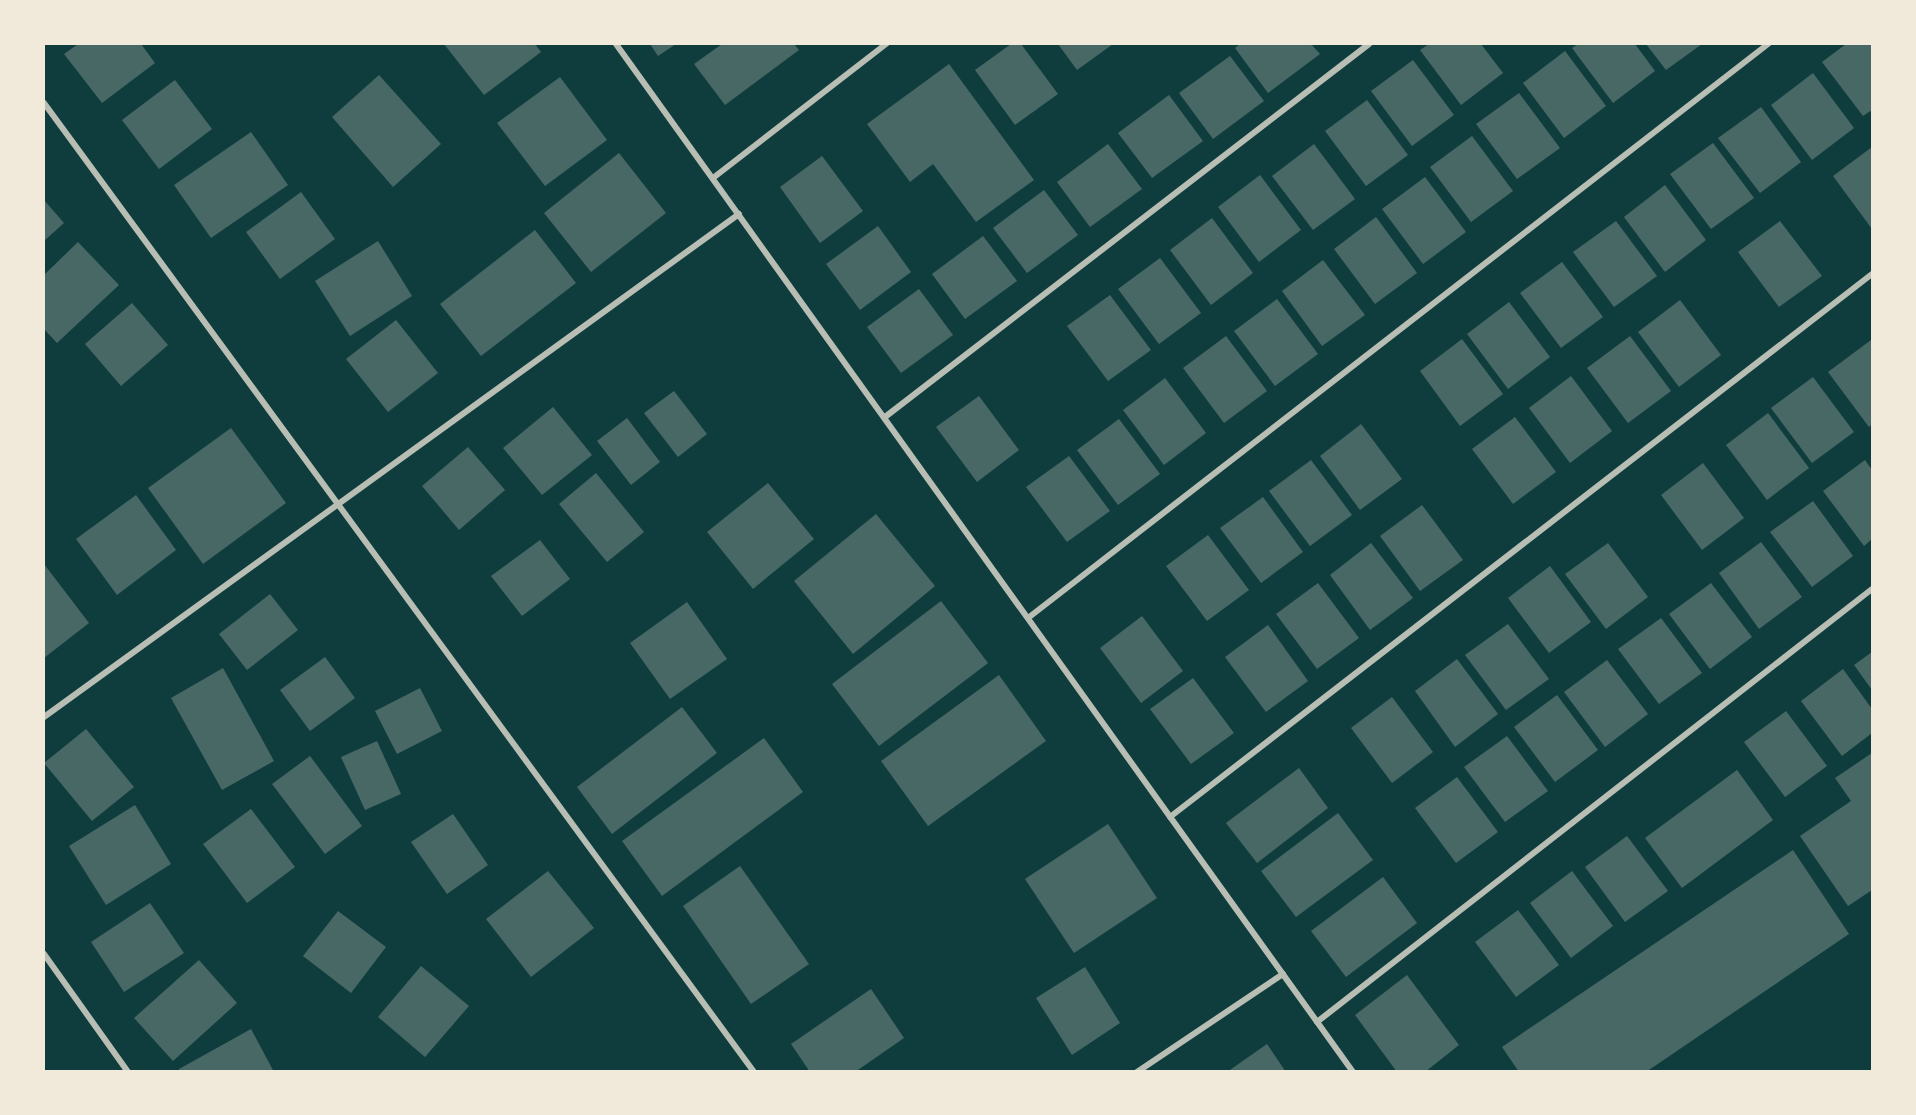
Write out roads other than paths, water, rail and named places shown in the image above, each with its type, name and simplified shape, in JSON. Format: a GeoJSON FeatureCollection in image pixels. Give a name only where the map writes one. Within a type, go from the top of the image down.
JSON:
{"type":"FeatureCollection","features":[{"type":"Feature","properties":{"kind":"street"},"geometry":{"type":"LineString","coordinates":[[616,44],[1353,1071]]}},
{"type":"Feature","properties":{"kind":"street"},"geometry":{"type":"LineString","coordinates":[[713,178],[886,44]]}},
{"type":"Feature","properties":{"kind":"street"},"geometry":{"type":"LineString","coordinates":[[885,417],[1369,44]]}},
{"type":"Feature","properties":{"kind":"street"},"geometry":{"type":"LineString","coordinates":[[1028,618],[1768,44]]}},
{"type":"Feature","properties":{"kind":"street"},"geometry":{"type":"LineString","coordinates":[[44,103],[754,1071]]}},
{"type":"Feature","properties":{"kind":"street"},"geometry":{"type":"LineString","coordinates":[[44,717],[739,214]]}},
{"type":"Feature","properties":{"kind":"street"},"geometry":{"type":"LineString","coordinates":[[1170,817],[1872,274]]}},
{"type":"Feature","properties":{"kind":"street"},"geometry":{"type":"LineString","coordinates":[[1317,1022],[1872,589]]}},
{"type":"Feature","properties":{"kind":"street"},"geometry":{"type":"LineString","coordinates":[[44,954],[128,1071]]}},
{"type":"Feature","properties":{"kind":"street"},"geometry":{"type":"LineString","coordinates":[[1137,1071],[1283,974]]}}]}
